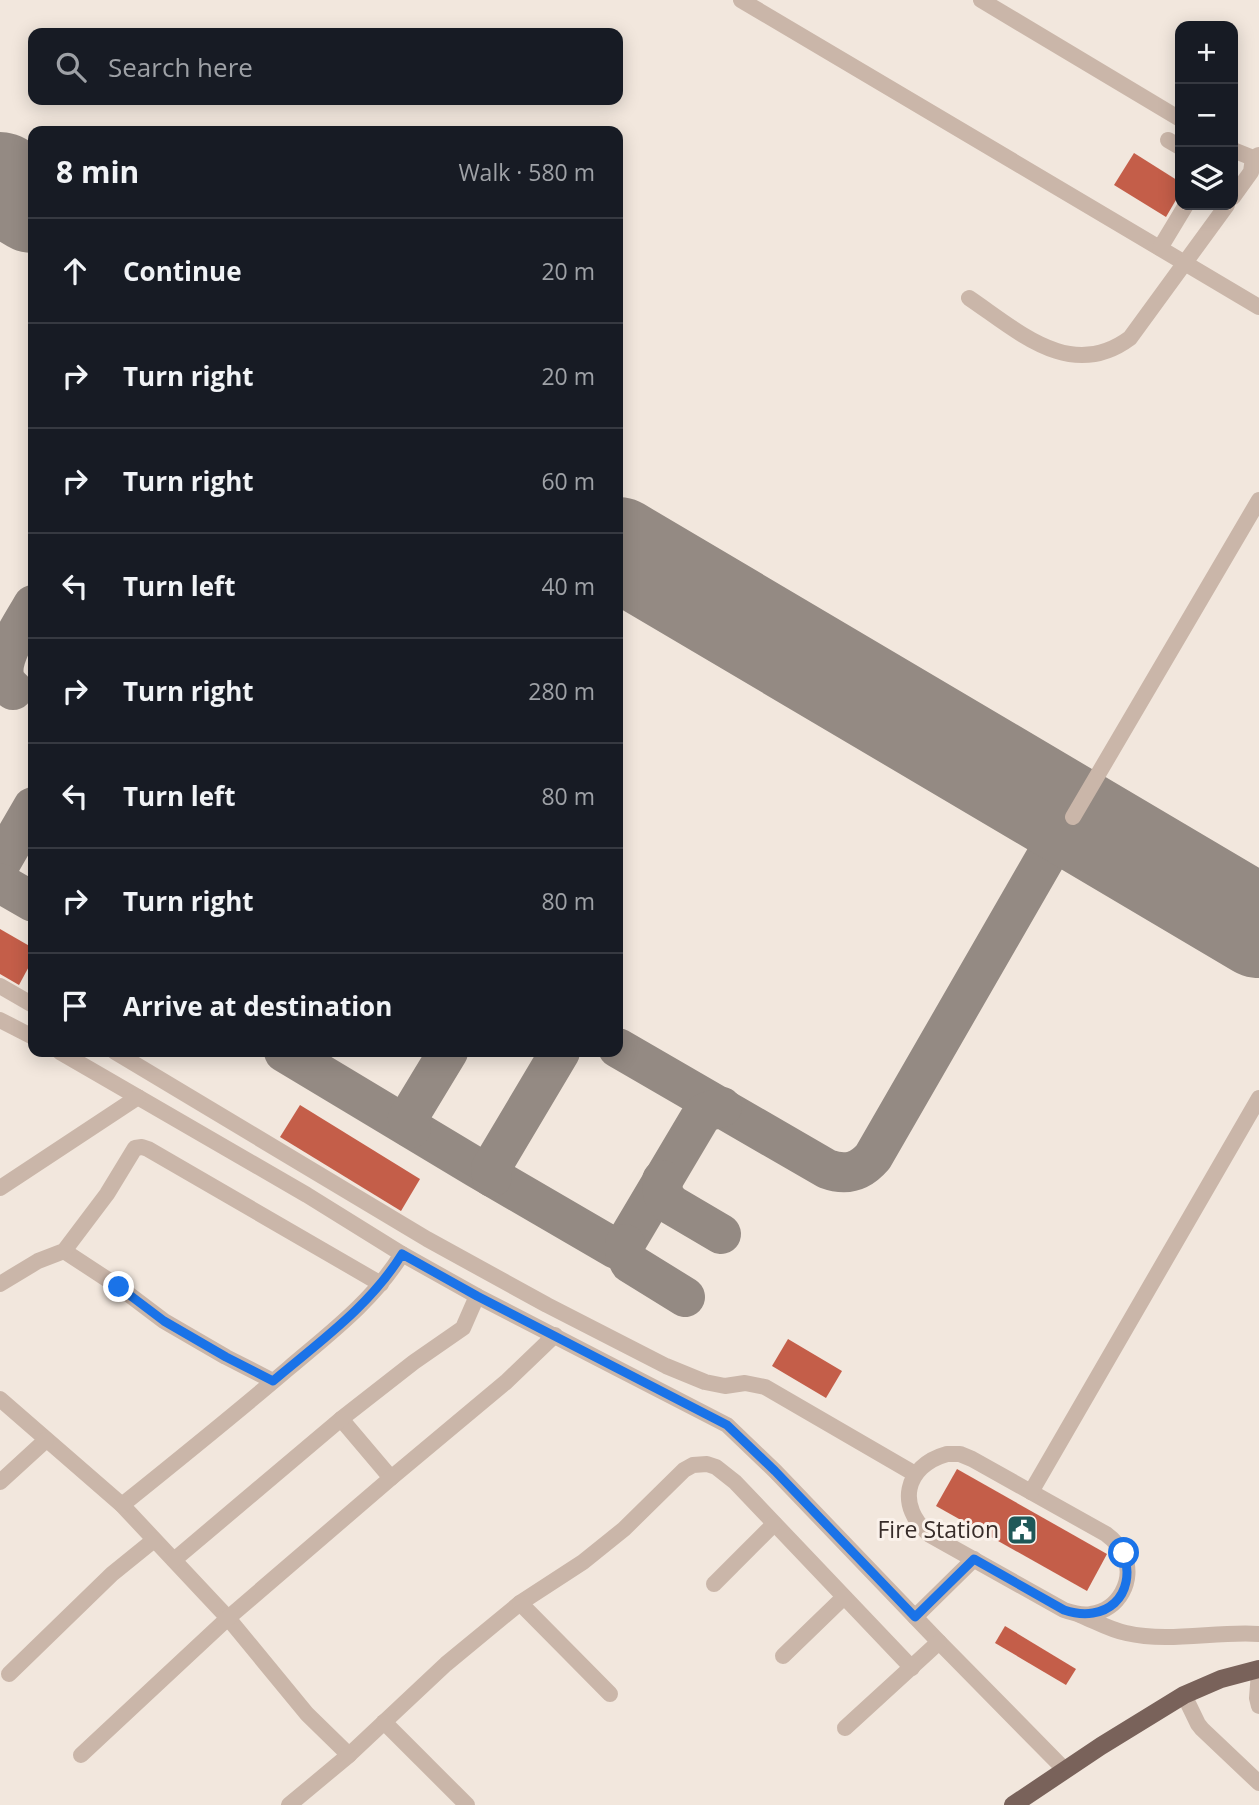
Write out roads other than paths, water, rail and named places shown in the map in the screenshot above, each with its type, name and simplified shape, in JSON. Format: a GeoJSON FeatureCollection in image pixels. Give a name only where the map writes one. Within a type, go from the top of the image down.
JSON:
{"type":"FeatureCollection","features":[{"type":"Feature","properties":{"kind":"main road"},"geometry":{"type":"LineString","coordinates":[[1023,1802],[1101,1746],[1184,1695],[1221,1679],[1259,1670]]}},
{"type":"Feature","properties":{"kind":"street"},"geometry":{"type":"LineString","coordinates":[[741,0],[1259,307]]}},
{"type":"Feature","properties":{"kind":"street"},"geometry":{"type":"LineString","coordinates":[[981,0],[1175,116]]}},
{"type":"Feature","properties":{"kind":"street"},"geometry":{"type":"LineString","coordinates":[[1238,152],[1256,157],[1251,172],[1238,190]]}},
{"type":"Feature","properties":{"kind":"street"},"geometry":{"type":"LineString","coordinates":[[1160,248],[1183,210]]}},
{"type":"Feature","properties":{"kind":"street"},"geometry":{"type":"LineString","coordinates":[[968,298],[1025,336],[1050,349],[1070,356],[1104,353],[1130,338],[1223,210]]}},
{"type":"Feature","properties":{"kind":"street"},"geometry":{"type":"LineString","coordinates":[[1073,817],[1259,500]]}},
{"type":"Feature","properties":{"kind":"street"},"geometry":{"type":"LineString","coordinates":[[0,986],[28,1002]]}},
{"type":"Feature","properties":{"kind":"street"},"geometry":{"type":"LineString","coordinates":[[0,1020],[28,1034]]}},
{"type":"Feature","properties":{"kind":"street"},"geometry":{"type":"LineString","coordinates":[[69,1057],[477,1296],[727,1425],[1065,1770]]}},
{"type":"Feature","properties":{"kind":"street"},"geometry":{"type":"LineString","coordinates":[[123,1057],[426,1239],[547,1306],[666,1366],[705,1382],[725,1386],[745,1383],[765,1387],[915,1474]]}},
{"type":"Feature","properties":{"kind":"street"},"geometry":{"type":"LineString","coordinates":[[0,1188],[138,1097]]}},
{"type":"Feature","properties":{"kind":"street"},"geometry":{"type":"LineString","coordinates":[[1031,1492],[1259,1098]]}},
{"type":"Feature","properties":{"kind":"street"},"geometry":{"type":"LineString","coordinates":[[0,1284],[38,1261],[64,1251],[107,1194],[135,1148],[142,1147],[381,1284]]}},
{"type":"Feature","properties":{"kind":"street"},"geometry":{"type":"LineString","coordinates":[[64,1251],[164,1321],[273,1381]]}},
{"type":"Feature","properties":{"kind":"street"},"geometry":{"type":"LineString","coordinates":[[122,1505],[344,1323],[381,1284],[402,1254]]}},
{"type":"Feature","properties":{"kind":"street"},"geometry":{"type":"LineString","coordinates":[[174,1560],[341,1419],[463,1328],[477,1296]]}},
{"type":"Feature","properties":{"kind":"street"},"geometry":{"type":"LineString","coordinates":[[81,1755],[228,1618],[506,1382],[555,1335]]}},
{"type":"Feature","properties":{"kind":"street"},"geometry":{"type":"LineString","coordinates":[[0,1398],[122,1505],[228,1618],[307,1714],[349,1755]]}},
{"type":"Feature","properties":{"kind":"street"},"geometry":{"type":"LineString","coordinates":[[341,1419],[391,1478]]}},
{"type":"Feature","properties":{"kind":"street"},"geometry":{"type":"LineString","coordinates":[[0,1482],[46,1440]]}},
{"type":"Feature","properties":{"kind":"street"},"geometry":{"type":"LineString","coordinates":[[1077,1614],[1104,1610],[1124,1591],[1128,1565],[1116,1542],[960,1454],[934,1457],[923,1464],[910,1487],[909,1501],[919,1526],[930,1535],[1064,1610],[1123,1633],[1168,1637],[1259,1634]]}},
{"type":"Feature","properties":{"kind":"street"},"geometry":{"type":"LineString","coordinates":[[289,1805],[349,1755],[446,1664],[520,1603],[583,1562],[624,1529],[684,1470],[693,1465],[716,1466],[736,1482],[912,1668]]}},
{"type":"Feature","properties":{"kind":"street"},"geometry":{"type":"LineString","coordinates":[[714,1584],[775,1524]]}},
{"type":"Feature","properties":{"kind":"street"},"geometry":{"type":"LineString","coordinates":[[9,1674],[112,1574],[154,1540]]}},
{"type":"Feature","properties":{"kind":"street"},"geometry":{"type":"LineString","coordinates":[[915,1617],[974,1559]]}},
{"type":"Feature","properties":{"kind":"street"},"geometry":{"type":"LineString","coordinates":[[783,1656],[844,1597]]}},
{"type":"Feature","properties":{"kind":"street"},"geometry":{"type":"LineString","coordinates":[[520,1603],[610,1693]]}},
{"type":"Feature","properties":{"kind":"street"},"geometry":{"type":"LineString","coordinates":[[845,1728],[939,1642]]}},
{"type":"Feature","properties":{"kind":"street"},"geometry":{"type":"LineString","coordinates":[[1259,1670],[1259,1706]]}},
{"type":"Feature","properties":{"kind":"street"},"geometry":{"type":"LineString","coordinates":[[1184,1695],[1198,1724],[1259,1783]]}},
{"type":"Feature","properties":{"kind":"street"},"geometry":{"type":"LineString","coordinates":[[384,1722],[467,1805]]}},
{"type":"Feature","properties":{"kind":"place","name":"Fire Station"},"geometry":{"type":"Point","coordinates":[1022,1530]}}]}
